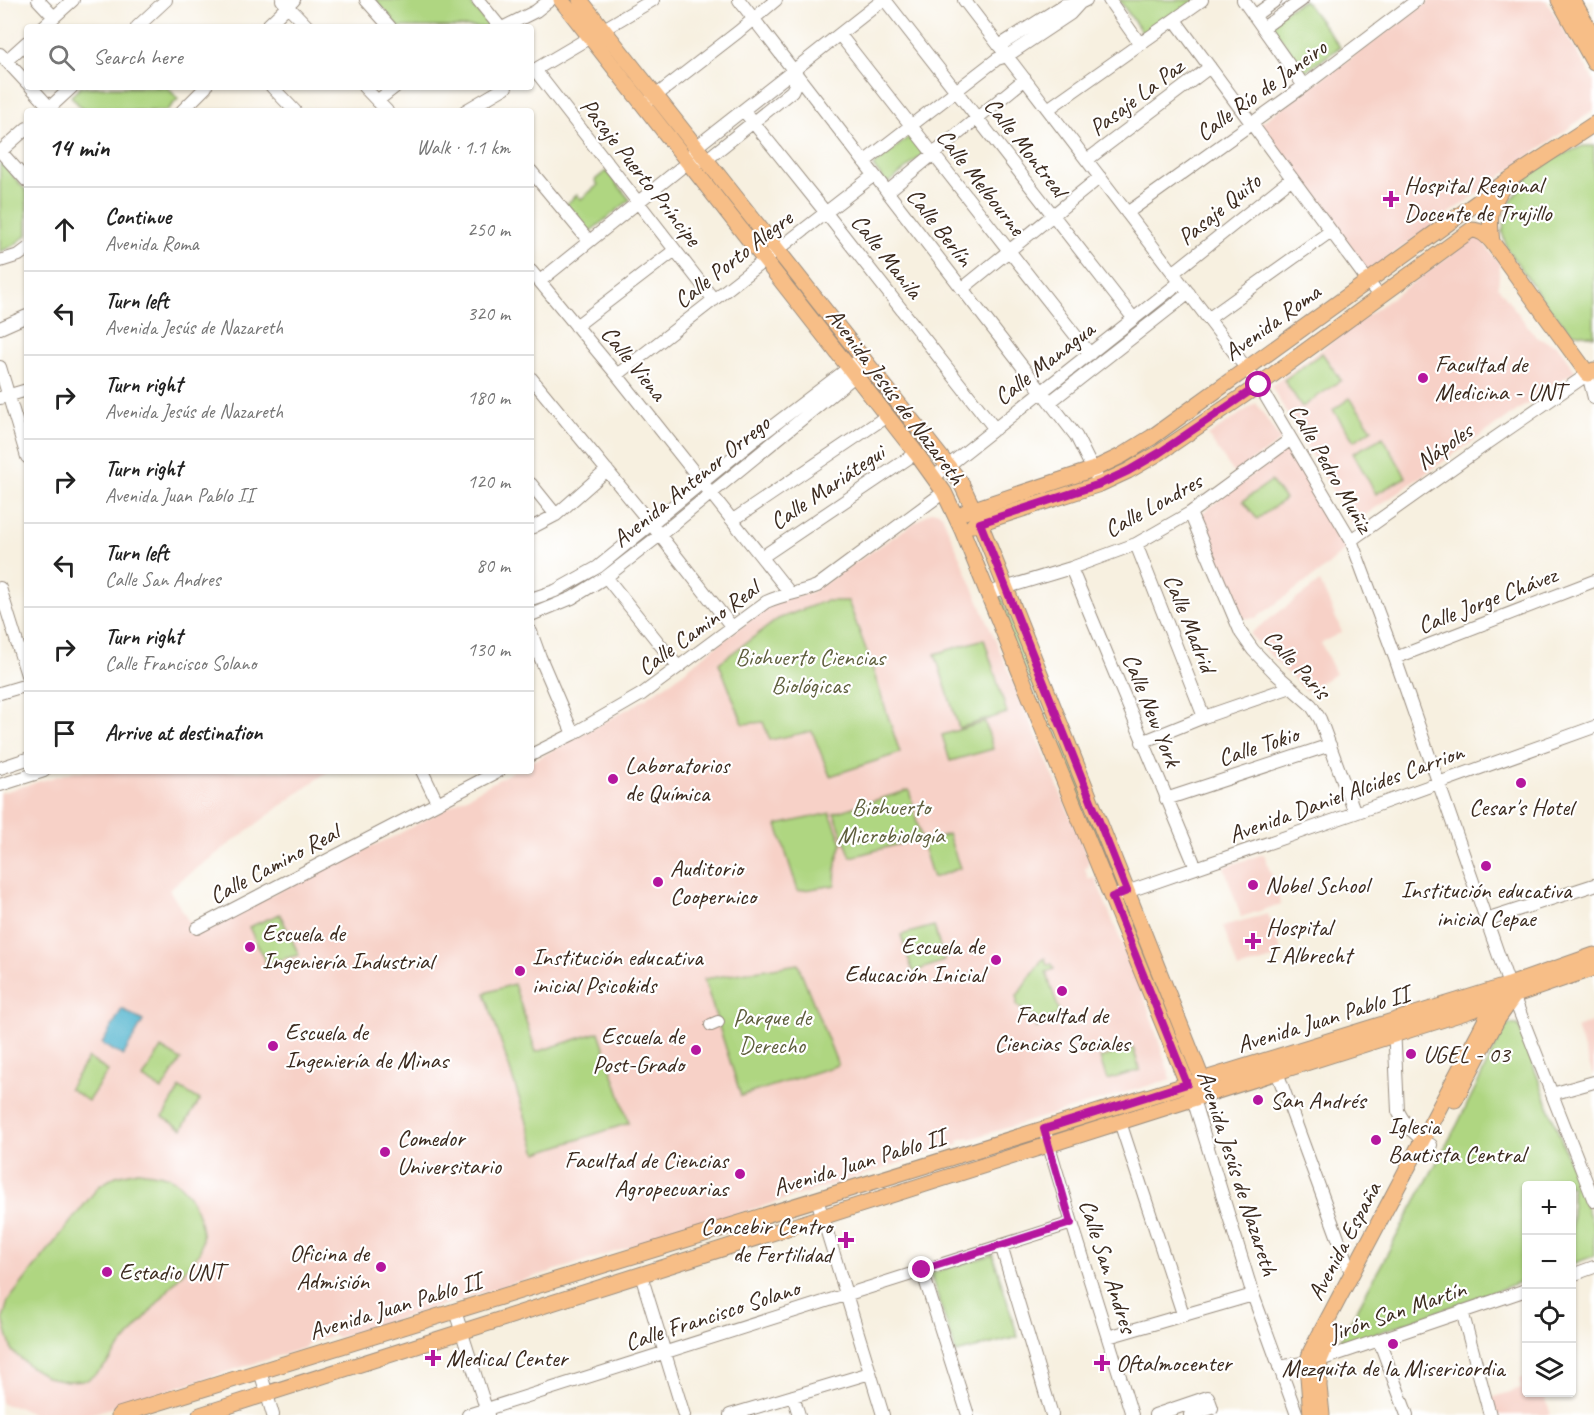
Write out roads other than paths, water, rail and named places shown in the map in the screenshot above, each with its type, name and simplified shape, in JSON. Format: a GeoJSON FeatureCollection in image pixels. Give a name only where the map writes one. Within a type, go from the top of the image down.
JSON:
{"type":"FeatureCollection","features":[{"type":"Feature","properties":{"kind":"highway"},"geometry":{"type":"LineString","coordinates":[[1571,0],[1594,41]]}},
{"type":"Feature","properties":{"kind":"highway"},"geometry":{"type":"LineString","coordinates":[[1580,0],[1594,24]]}},
{"type":"Feature","properties":{"kind":"main road","name":"Avenida Jesús de Nazareth"},"geometry":{"type":"LineString","coordinates":[[561,0],[597,34],[649,100],[701,154],[961,483],[1006,587],[1203,1080],[1201,1097]]}},
{"type":"Feature","properties":{"kind":"main road","name":"Avenida Jesús de Nazareth"},"geometry":{"type":"LineString","coordinates":[[580,0],[597,34]]}},
{"type":"Feature","properties":{"kind":"main road"},"geometry":{"type":"LineString","coordinates":[[1558,0],[1594,63]]}},
{"type":"Feature","properties":{"kind":"main road","name":"Avenida Jesús de Nazareth"},"geometry":{"type":"LineString","coordinates":[[649,100],[688,162],[944,492],[988,593],[1187,1084],[1201,1097]]}},
{"type":"Feature","properties":{"kind":"main road","name":"Avenida Roma"},"geometry":{"type":"LineString","coordinates":[[959,523],[1121,456],[1247,369],[1504,183],[1594,124]]}},
{"type":"Feature","properties":{"kind":"main road"},"geometry":{"type":"LineString","coordinates":[[1570,140],[1594,137]]}},
{"type":"Feature","properties":{"kind":"main road"},"geometry":{"type":"LineString","coordinates":[[1504,183],[1494,201],[1490,222],[1492,242],[1591,372]]}},
{"type":"Feature","properties":{"kind":"main road","name":"Avenida Roma"},"geometry":{"type":"LineString","coordinates":[[977,516],[1100,484],[1128,471],[1159,453],[1259,385],[1471,230],[1484,233],[1492,242]]}},
{"type":"Feature","properties":{"kind":"main road"},"geometry":{"type":"LineString","coordinates":[[825,338],[839,327]]}},
{"type":"Feature","properties":{"kind":"main road"},"geometry":{"type":"LineString","coordinates":[[1512,990],[1594,955]]}},
{"type":"Feature","properties":{"kind":"main road"},"geometry":{"type":"LineString","coordinates":[[1512,990],[1594,968]]}},
{"type":"Feature","properties":{"kind":"main road","name":"Avenida Juan Pablo II"},"geometry":{"type":"LineString","coordinates":[[1394,1028],[1495,1002],[1512,990]]}},
{"type":"Feature","properties":{"kind":"main road","name":"Avenida Juan Pablo II"},"geometry":{"type":"LineString","coordinates":[[119,1415],[1187,1084],[1355,1040],[1512,990]]}},
{"type":"Feature","properties":{"kind":"main road","name":"Avenida España"},"geometry":{"type":"LineString","coordinates":[[1322,1415],[1319,1386],[1311,1351],[1512,990]]}},
{"type":"Feature","properties":{"kind":"main road","name":"Avenida España"},"geometry":{"type":"LineString","coordinates":[[1311,1415],[1313,1361],[1324,1348],[1495,1002]]}},
{"type":"Feature","properties":{"kind":"main road","name":"Avenida Juan Pablo II"},"geometry":{"type":"LineString","coordinates":[[200,1415],[1201,1097],[1277,1072],[1355,1040]]}},
{"type":"Feature","properties":{"kind":"main road"},"geometry":{"type":"LineString","coordinates":[[634,1256],[641,1275]]}},
{"type":"Feature","properties":{"kind":"street"},"geometry":{"type":"LineString","coordinates":[[38,0],[54,17]]}},
{"type":"Feature","properties":{"kind":"street"},"geometry":{"type":"LineString","coordinates":[[46,24],[73,0]]}},
{"type":"Feature","properties":{"kind":"street"},"geometry":{"type":"LineString","coordinates":[[140,24],[166,0]]}},
{"type":"Feature","properties":{"kind":"street"},"geometry":{"type":"LineString","coordinates":[[366,0],[387,24]]}},
{"type":"Feature","properties":{"kind":"street"},"geometry":{"type":"LineString","coordinates":[[478,0],[498,24]]}},
{"type":"Feature","properties":{"kind":"street"},"geometry":{"type":"LineString","coordinates":[[510,24],[536,11],[550,0]]}},
{"type":"Feature","properties":{"kind":"street"},"geometry":{"type":"LineString","coordinates":[[534,70],[653,0]]}},
{"type":"Feature","properties":{"kind":"street","name":"Calle Berlín"},"geometry":{"type":"LineString","coordinates":[[739,0],[1076,436],[1100,484]]}},
{"type":"Feature","properties":{"kind":"street"},"geometry":{"type":"LineString","coordinates":[[649,100],[776,0]]}},
{"type":"Feature","properties":{"kind":"street"},"geometry":{"type":"LineString","coordinates":[[701,154],[744,111],[884,0]]}},
{"type":"Feature","properties":{"kind":"street","name":"Calle Montreal"},"geometry":{"type":"LineString","coordinates":[[884,0],[1134,320]]}},
{"type":"Feature","properties":{"kind":"street","name":"Calle Pedro Muñiz"},"geometry":{"type":"LineString","coordinates":[[964,0],[1259,385],[1351,540],[1395,658],[1486,920],[1594,1200]]}},
{"type":"Feature","properties":{"kind":"street"},"geometry":{"type":"LineString","coordinates":[[1109,0],[1140,44]]}},
{"type":"Feature","properties":{"kind":"street"},"geometry":{"type":"LineString","coordinates":[[1048,109],[1202,0]]}},
{"type":"Feature","properties":{"kind":"street"},"geometry":{"type":"LineString","coordinates":[[1243,0],[1304,86]]}},
{"type":"Feature","properties":{"kind":"street"},"geometry":{"type":"LineString","coordinates":[[1254,16],[1276,0]]}},
{"type":"Feature","properties":{"kind":"street"},"geometry":{"type":"LineString","coordinates":[[1263,28],[1302,0]]}},
{"type":"Feature","properties":{"kind":"street","name":"Calle Río de Janeiro"},"geometry":{"type":"LineString","coordinates":[[1127,213],[1304,86],[1417,0]]}},
{"type":"Feature","properties":{"kind":"street"},"geometry":{"type":"LineString","coordinates":[[269,24],[288,2],[306,24]]}},
{"type":"Feature","properties":{"kind":"street"},"geometry":{"type":"LineString","coordinates":[[864,162],[997,59],[1003,51],[1070,14],[1083,2]]}},
{"type":"Feature","properties":{"kind":"street"},"geometry":{"type":"LineString","coordinates":[[1175,20],[1379,296]]}},
{"type":"Feature","properties":{"kind":"street","name":"Calle Melbourne"},"geometry":{"type":"LineString","coordinates":[[840,35],[1090,354]]}},
{"type":"Feature","properties":{"kind":"street"},"geometry":{"type":"LineString","coordinates":[[24,44],[3,58],[24,80]]}},
{"type":"Feature","properties":{"kind":"street","name":"Pasaje La Paz"},"geometry":{"type":"LineString","coordinates":[[1087,160],[1210,67]]}},
{"type":"Feature","properties":{"kind":"street","name":"Pasaje Puerto Príncipe"},"geometry":{"type":"LineString","coordinates":[[534,72],[714,300]]}},
{"type":"Feature","properties":{"kind":"street"},"geometry":{"type":"LineString","coordinates":[[540,281],[688,162],[753,122],[792,91],[795,85],[794,72]]}},
{"type":"Feature","properties":{"kind":"street"},"geometry":{"type":"LineString","coordinates":[[887,192],[1025,80]]}},
{"type":"Feature","properties":{"kind":"street"},"geometry":{"type":"LineString","coordinates":[[33,90],[48,108]]}},
{"type":"Feature","properties":{"kind":"street"},"geometry":{"type":"LineString","coordinates":[[52,108],[69,90]]}},
{"type":"Feature","properties":{"kind":"street"},"geometry":{"type":"LineString","coordinates":[[185,108],[203,90]]}},
{"type":"Feature","properties":{"kind":"street"},"geometry":{"type":"LineString","coordinates":[[274,90],[287,108]]}},
{"type":"Feature","properties":{"kind":"street"},"geometry":{"type":"LineString","coordinates":[[367,90],[384,108]]}},
{"type":"Feature","properties":{"kind":"street"},"geometry":{"type":"LineString","coordinates":[[377,100],[390,90]]}},
{"type":"Feature","properties":{"kind":"street"},"geometry":{"type":"LineString","coordinates":[[479,108],[502,90]]}},
{"type":"Feature","properties":{"kind":"street","name":"Calle Manila"},"geometry":{"type":"LineString","coordinates":[[744,111],[995,429]]}},
{"type":"Feature","properties":{"kind":"street"},"geometry":{"type":"LineString","coordinates":[[24,131],[0,152],[24,178]]}},
{"type":"Feature","properties":{"kind":"street"},"geometry":{"type":"LineString","coordinates":[[534,175],[589,241]]}},
{"type":"Feature","properties":{"kind":"street","name":"Calle Porto Alegre"},"geometry":{"type":"LineString","coordinates":[[617,375],[874,176]]}},
{"type":"Feature","properties":{"kind":"street"},"geometry":{"type":"LineString","coordinates":[[962,289],[1100,177]]}},
{"type":"Feature","properties":{"kind":"street","name":"Pasaje Quito"},"geometry":{"type":"LineString","coordinates":[[1177,277],[1292,178]]}},
{"type":"Feature","properties":{"kind":"street"},"geometry":{"type":"LineString","coordinates":[[1208,318],[1330,231]]}},
{"type":"Feature","properties":{"kind":"street"},"geometry":{"type":"LineString","coordinates":[[576,326],[675,250]]}},
{"type":"Feature","properties":{"kind":"street"},"geometry":{"type":"LineString","coordinates":[[0,261],[24,251]]}},
{"type":"Feature","properties":{"kind":"street","name":"Calle Viena"},"geometry":{"type":"LineString","coordinates":[[534,274],[790,593]]}},
{"type":"Feature","properties":{"kind":"street","name":"Calle Managua"},"geometry":{"type":"LineString","coordinates":[[934,477],[1134,320],[1177,277]]}},
{"type":"Feature","properties":{"kind":"street","name":"Calle Managua"},"geometry":{"type":"LineString","coordinates":[[1050,402],[1189,293]]}},
{"type":"Feature","properties":{"kind":"street"},"geometry":{"type":"LineString","coordinates":[[0,327],[24,317]]}},
{"type":"Feature","properties":{"kind":"street","name":"Avenida Antenor Orrego"},"geometry":{"type":"LineString","coordinates":[[534,614],[572,598],[606,577],[761,452],[866,361]]}},
{"type":"Feature","properties":{"kind":"street"},"geometry":{"type":"LineString","coordinates":[[0,367],[4,397],[24,450]]}},
{"type":"Feature","properties":{"kind":"street","name":"Avenida Antenor Orrego"},"geometry":{"type":"LineString","coordinates":[[534,598],[555,591],[598,567],[753,441],[852,372]]}},
{"type":"Feature","properties":{"kind":"street"},"geometry":{"type":"LineString","coordinates":[[1591,372],[1594,398]]}},
{"type":"Feature","properties":{"kind":"street","name":"Nápoles"},"geometry":{"type":"LineString","coordinates":[[1351,540],[1591,372]]}},
{"type":"Feature","properties":{"kind":"street"},"geometry":{"type":"LineString","coordinates":[[534,382],[732,627]]}},
{"type":"Feature","properties":{"kind":"street"},"geometry":{"type":"LineString","coordinates":[[4,397],[24,391]]}},
{"type":"Feature","properties":{"kind":"street"},"geometry":{"type":"LineString","coordinates":[[733,520],[887,416]]}},
{"type":"Feature","properties":{"kind":"street","name":"Calle Londres"},"geometry":{"type":"LineString","coordinates":[[988,593],[1071,568],[1136,544],[1190,513],[1292,440]]}},
{"type":"Feature","properties":{"kind":"street"},"geometry":{"type":"LineString","coordinates":[[753,441],[761,452]]}},
{"type":"Feature","properties":{"kind":"street","name":"Calle Mariátegui"},"geometry":{"type":"LineString","coordinates":[[762,557],[916,453]]}},
{"type":"Feature","properties":{"kind":"street"},"geometry":{"type":"LineString","coordinates":[[534,526],[556,515],[607,470]]}},
{"type":"Feature","properties":{"kind":"street"},"geometry":{"type":"LineString","coordinates":[[534,488],[556,515]]}},
{"type":"Feature","properties":{"kind":"street","name":"Calle Camino Real"},"geometry":{"type":"LineString","coordinates":[[534,754],[642,694],[766,602],[817,586],[944,492]]}},
{"type":"Feature","properties":{"kind":"street","name":"Calle Paris"},"geometry":{"type":"LineString","coordinates":[[1190,513],[1241,633],[1253,650],[1276,674],[1311,705],[1320,719],[1355,813]]}},
{"type":"Feature","properties":{"kind":"street","name":"Calle Madrid"},"geometry":{"type":"LineString","coordinates":[[1136,544],[1204,717]]}},
{"type":"Feature","properties":{"kind":"street","name":"Calle New York"},"geometry":{"type":"LineString","coordinates":[[1071,568],[1196,868]]}},
{"type":"Feature","properties":{"kind":"street"},"geometry":{"type":"LineString","coordinates":[[606,577],[678,668]]}},
{"type":"Feature","properties":{"kind":"street","name":"Calle Jorge Chávez"},"geometry":{"type":"LineString","coordinates":[[1395,658],[1594,581]]}},
{"type":"Feature","properties":{"kind":"street"},"geometry":{"type":"LineString","coordinates":[[0,588],[6,628],[24,668]]}},
{"type":"Feature","properties":{"kind":"street"},"geometry":{"type":"LineString","coordinates":[[534,640],[573,734]]}},
{"type":"Feature","properties":{"kind":"street"},"geometry":{"type":"LineString","coordinates":[[0,693],[24,686]]}},
{"type":"Feature","properties":{"kind":"street"},"geometry":{"type":"LineString","coordinates":[[1142,742],[1204,717],[1291,687]]}},
{"type":"Feature","properties":{"kind":"street","name":"Avenida Daniel Alcides Carrion"},"geometry":{"type":"LineString","coordinates":[[1112,897],[1594,727]]}},
{"type":"Feature","properties":{"kind":"street","name":"Calle Tokio"},"geometry":{"type":"LineString","coordinates":[[1166,799],[1330,745]]}},
{"type":"Feature","properties":{"kind":"street"},"geometry":{"type":"LineString","coordinates":[[0,768],[24,760]]}},
{"type":"Feature","properties":{"kind":"street"},"geometry":{"type":"LineString","coordinates":[[0,785],[35,774]]}},
{"type":"Feature","properties":{"kind":"street"},"geometry":{"type":"LineString","coordinates":[[423,774],[437,802]]}},
{"type":"Feature","properties":{"kind":"street","name":"Calle Camino Real"},"geometry":{"type":"LineString","coordinates":[[197,927],[493,774]]}},
{"type":"Feature","properties":{"kind":"street"},"geometry":{"type":"LineString","coordinates":[[1486,920],[1594,885]]}},
{"type":"Feature","properties":{"kind":"street"},"geometry":{"type":"LineString","coordinates":[[1394,1028],[1398,1111],[1414,1135],[1427,1142]]}},
{"type":"Feature","properties":{"kind":"street"},"geometry":{"type":"LineString","coordinates":[[1277,1072],[1346,1260],[1353,1272]]}},
{"type":"Feature","properties":{"kind":"street"},"geometry":{"type":"LineString","coordinates":[[1552,1094],[1594,1082]]}},
{"type":"Feature","properties":{"kind":"street","name":"Avenida Jesús de Nazareth"},"geometry":{"type":"LineString","coordinates":[[1201,1097],[1253,1295],[1297,1415]]}},
{"type":"Feature","properties":{"kind":"street"},"geometry":{"type":"LineString","coordinates":[[1120,1122],[1183,1314]]}},
{"type":"Feature","properties":{"kind":"street","name":"Calle San Andres"},"geometry":{"type":"LineString","coordinates":[[1044,1129],[1071,1223],[1132,1415]]}},
{"type":"Feature","properties":{"kind":"street"},"geometry":{"type":"LineString","coordinates":[[817,1199],[883,1415]]}},
{"type":"Feature","properties":{"kind":"street","name":"Calle Francisco Solano"},"geometry":{"type":"LineString","coordinates":[[468,1415],[487,1412],[1071,1223]]}},
{"type":"Feature","properties":{"kind":"street"},"geometry":{"type":"LineString","coordinates":[[1001,1245],[1052,1415]]}},
{"type":"Feature","properties":{"kind":"street"},"geometry":{"type":"LineString","coordinates":[[1576,1274],[1594,1267]]}},
{"type":"Feature","properties":{"kind":"street"},"geometry":{"type":"LineString","coordinates":[[922,1270],[968,1415]]}},
{"type":"Feature","properties":{"kind":"street"},"geometry":{"type":"LineString","coordinates":[[641,1275],[684,1415]]}},
{"type":"Feature","properties":{"kind":"street","name":"Jirón San Martín"},"geometry":{"type":"LineString","coordinates":[[1279,1367],[1313,1361],[1522,1292]]}},
{"type":"Feature","properties":{"kind":"street"},"geometry":{"type":"LineString","coordinates":[[1108,1336],[1253,1295]]}},
{"type":"Feature","properties":{"kind":"street"},"geometry":{"type":"LineString","coordinates":[[456,1311],[487,1412]]}},
{"type":"Feature","properties":{"kind":"street"},"geometry":{"type":"LineString","coordinates":[[1462,1311],[1490,1415]]}},
{"type":"Feature","properties":{"kind":"street"},"geometry":{"type":"LineString","coordinates":[[1379,1340],[1407,1415]]}},
{"type":"Feature","properties":{"kind":"street"},"geometry":{"type":"LineString","coordinates":[[260,1371],[273,1415]]}},
{"type":"Feature","properties":{"kind":"street"},"geometry":{"type":"LineString","coordinates":[[730,1415],[870,1373]]}},
{"type":"Feature","properties":{"kind":"street"},"geometry":{"type":"LineString","coordinates":[[793,1396],[799,1415]]}},
{"type":"Feature","properties":{"kind":"street"},"geometry":{"type":"LineString","coordinates":[[1155,1415],[1178,1411],[1208,1397],[1212,1408],[1190,1415]]}},
{"type":"Feature","properties":{"kind":"water"},"geometry":{"type":"Polygon","coordinates":[[[122,1009],[143,1021],[123,1056],[102,1044],[122,1009]]]}},
{"type":"Feature","properties":{"kind":"place","name":"Hospital Regional Docente de Trujillo"},"geometry":{"type":"Point","coordinates":[1391,199]}},
{"type":"Feature","properties":{"kind":"place","name":"Facultad de Medicina - UNT"},"geometry":{"type":"Point","coordinates":[1423,378]}},
{"type":"Feature","properties":{"kind":"place","name":"Laboratorios de Química"},"geometry":{"type":"Point","coordinates":[613,779]}},
{"type":"Feature","properties":{"kind":"place","name":"Cesar's Hotel"},"geometry":{"type":"Point","coordinates":[1521,783]}},
{"type":"Feature","properties":{"kind":"place","name":"Institución educativa inicial Cepae"},"geometry":{"type":"Point","coordinates":[1486,866]}},
{"type":"Feature","properties":{"kind":"place","name":"Auditorio Coopernico"},"geometry":{"type":"Point","coordinates":[658,882]}},
{"type":"Feature","properties":{"kind":"place","name":"Nobel School"},"geometry":{"type":"Point","coordinates":[1253,885]}},
{"type":"Feature","properties":{"kind":"place","name":"Hospital I Albrecht"},"geometry":{"type":"Point","coordinates":[1253,941]}},
{"type":"Feature","properties":{"kind":"place","name":"Escuela de Ingeniería Industrial"},"geometry":{"type":"Point","coordinates":[250,947]}},
{"type":"Feature","properties":{"kind":"place","name":"Escuela de Educación Inicial"},"geometry":{"type":"Point","coordinates":[996,960]}},
{"type":"Feature","properties":{"kind":"place","name":"Institución educativa inicial Psicokids"},"geometry":{"type":"Point","coordinates":[520,971]}},
{"type":"Feature","properties":{"kind":"place","name":"Facultad de Ciencias Sociales"},"geometry":{"type":"Point","coordinates":[1062,991]}},
{"type":"Feature","properties":{"kind":"place","name":"Escuela de Ingeniería de Minas"},"geometry":{"type":"Point","coordinates":[273,1046]}},
{"type":"Feature","properties":{"kind":"place","name":"Escuela de Post-Grado"},"geometry":{"type":"Point","coordinates":[696,1050]}},
{"type":"Feature","properties":{"kind":"place","name":"UGEL - 03"},"geometry":{"type":"Point","coordinates":[1411,1054]}},
{"type":"Feature","properties":{"kind":"place","name":"San Andrés"},"geometry":{"type":"Point","coordinates":[1258,1100]}},
{"type":"Feature","properties":{"kind":"place","name":"Iglesia Bautista Central"},"geometry":{"type":"Point","coordinates":[1376,1140]}},
{"type":"Feature","properties":{"kind":"place","name":"Comedor Universitario"},"geometry":{"type":"Point","coordinates":[385,1152]}},
{"type":"Feature","properties":{"kind":"place","name":"Facultad de Ciencias Agropecuarias"},"geometry":{"type":"Point","coordinates":[740,1174]}},
{"type":"Feature","properties":{"kind":"place","name":"Concebir Centro de Fertilidad"},"geometry":{"type":"Point","coordinates":[846,1240]}},
{"type":"Feature","properties":{"kind":"place","name":"Oficina de Admisión"},"geometry":{"type":"Point","coordinates":[381,1267]}},
{"type":"Feature","properties":{"kind":"place","name":"Estadio UNT"},"geometry":{"type":"Point","coordinates":[107,1272]}},
{"type":"Feature","properties":{"kind":"place","name":"Mezquita de la Misericordia"},"geometry":{"type":"Point","coordinates":[1393,1344]}},
{"type":"Feature","properties":{"kind":"place","name":"Medical Center"},"geometry":{"type":"Point","coordinates":[433,1358]}},
{"type":"Feature","properties":{"kind":"place","name":"Oftalmocenter"},"geometry":{"type":"Point","coordinates":[1102,1363]}},
{"type":"Feature","properties":{"kind":"park label","name":"Biohuerto Ciencias Biológicas"},"geometry":{"type":"Point","coordinates":[810,671]}},
{"type":"Feature","properties":{"kind":"park label","name":"Biohuerto Microbiología"},"geometry":{"type":"Point","coordinates":[891,821]}},
{"type":"Feature","properties":{"kind":"park label","name":"Parque de Derecho"},"geometry":{"type":"Point","coordinates":[772,1031]}}]}
